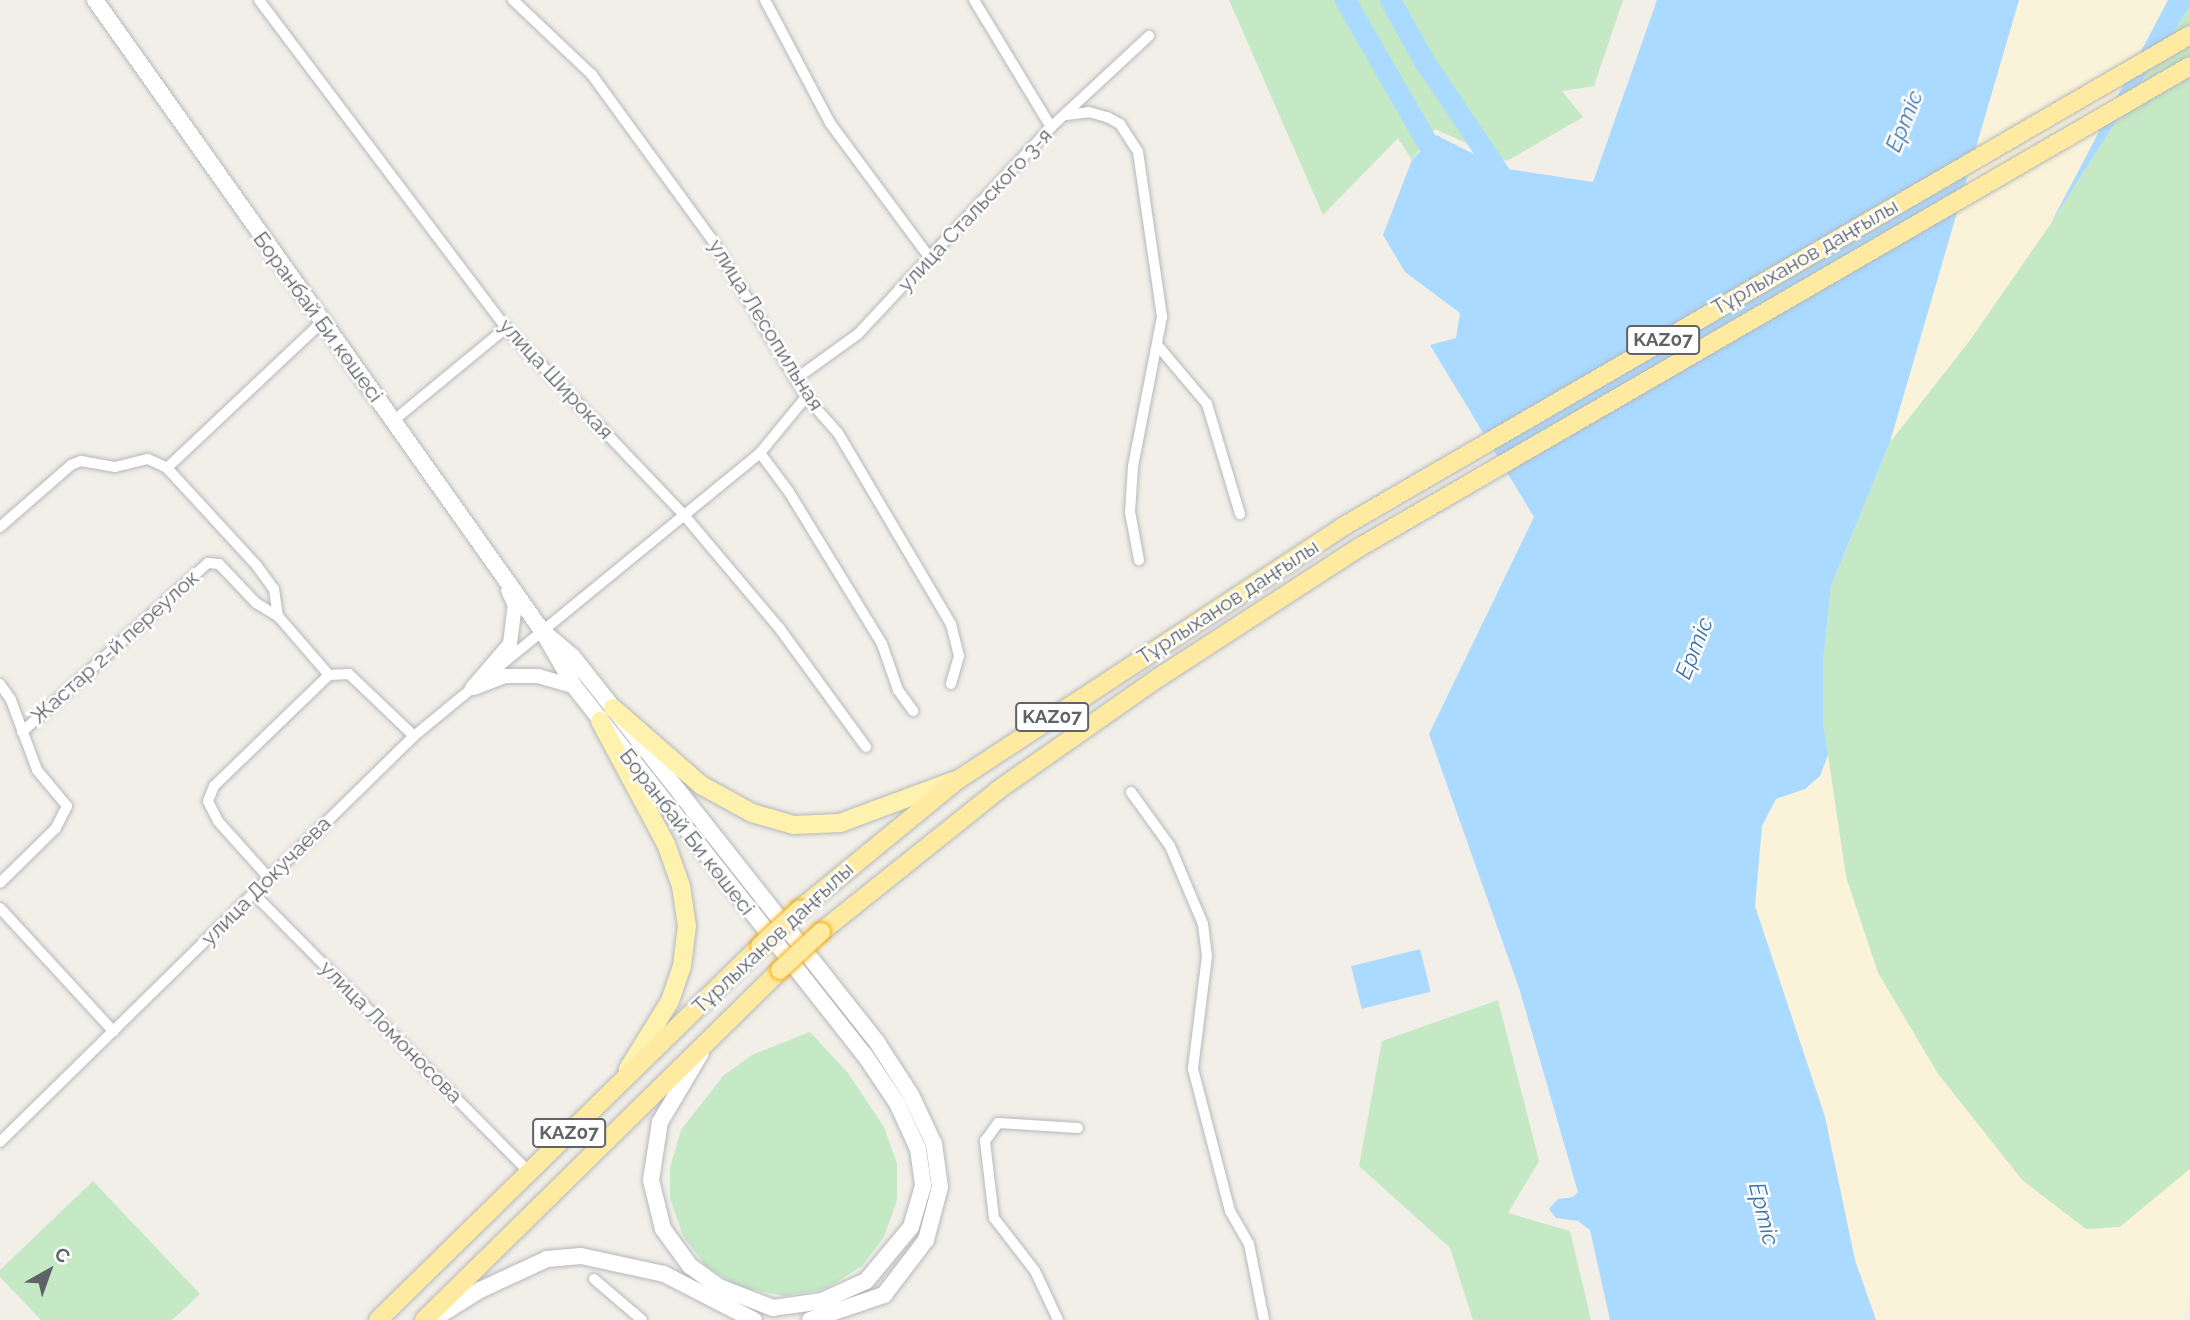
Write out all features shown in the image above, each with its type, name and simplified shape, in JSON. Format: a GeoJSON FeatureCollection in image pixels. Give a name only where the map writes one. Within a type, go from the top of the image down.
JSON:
{"type":"FeatureCollection","features":[{"type":"Feature","properties":{"kind":"highway","name":"Тұрлыханов даңғылы"},"geometry":{"type":"LineString","coordinates":[[378,1320],[760,946],[800,909],[959,779],[1392,497],[2190,36]]}},
{"type":"Feature","properties":{"kind":"highway","name":"Тұрлыханов даңғылы"},"geometry":{"type":"LineString","coordinates":[[424,1320],[711,1036],[821,932],[998,790],[1158,678],[1360,547],[2190,66]]}},
{"type":"Feature","properties":{"kind":"main road","name":"Боранбай Би көшесі"},"geometry":{"type":"LineString","coordinates":[[95,0],[543,632],[575,686],[607,714],[878,1044],[911,1095],[934,1144],[940,1187],[926,1240],[884,1295],[810,1320]]}},
{"type":"Feature","properties":{"kind":"main road","name":"Боранбай Би көшесі"},"geometry":{"type":"LineString","coordinates":[[543,632],[572,656],[607,714],[864,1054],[897,1103],[918,1149],[923,1186],[911,1227],[866,1281],[822,1301],[773,1308],[749,1301],[719,1287],[690,1266],[663,1229],[651,1180],[660,1122],[711,1036]]}},
{"type":"Feature","properties":{"kind":"main road"},"geometry":{"type":"LineString","coordinates":[[607,714],[701,785],[752,813],[794,825],[840,823],[959,779]]}},
{"type":"Feature","properties":{"kind":"main road"},"geometry":{"type":"LineString","coordinates":[[607,714],[666,844],[681,887],[687,926],[681,966],[670,1001],[648,1041],[607,1097]]}},
{"type":"Feature","properties":{"kind":"main road"},"geometry":{"type":"LineString","coordinates":[[432,1320],[480,1290],[547,1259],[581,1256],[664,1274],[749,1318]]}},
{"type":"Feature","properties":{"kind":"street","name":"улица Широкая"},"geometry":{"type":"LineString","coordinates":[[259,0],[506,328],[684,514],[780,629],[866,747]]}},
{"type":"Feature","properties":{"kind":"street","name":"улица Лесопильная"},"geometry":{"type":"LineString","coordinates":[[513,0],[592,75],[711,238],[806,397],[838,433],[951,624],[959,656],[951,684]]}},
{"type":"Feature","properties":{"kind":"street"},"geometry":{"type":"LineString","coordinates":[[765,0],[830,123],[930,258]]}},
{"type":"Feature","properties":{"kind":"street"},"geometry":{"type":"LineString","coordinates":[[974,0],[1051,127]]}},
{"type":"Feature","properties":{"kind":"street","name":"улица Стальского 3-я"},"geometry":{"type":"LineString","coordinates":[[797,378],[858,334],[1051,127],[1066,116],[1149,36]]}},
{"type":"Feature","properties":{"kind":"street"},"geometry":{"type":"LineString","coordinates":[[1066,116],[1088,112],[1107,117],[1119,124],[1138,152],[1163,317],[1133,466],[1130,512],[1139,560]]}},
{"type":"Feature","properties":{"kind":"street"},"geometry":{"type":"LineString","coordinates":[[166,468],[321,322]]}},
{"type":"Feature","properties":{"kind":"street"},"geometry":{"type":"LineString","coordinates":[[393,421],[506,328]]}},
{"type":"Feature","properties":{"kind":"street"},"geometry":{"type":"LineString","coordinates":[[1159,347],[1207,404],[1240,514]]}},
{"type":"Feature","properties":{"kind":"street"},"geometry":{"type":"LineString","coordinates":[[543,632],[760,453],[806,397]]}},
{"type":"Feature","properties":{"kind":"street"},"geometry":{"type":"LineString","coordinates":[[760,453],[789,492],[882,644],[898,690],[913,711]]}},
{"type":"Feature","properties":{"kind":"street"},"geometry":{"type":"LineString","coordinates":[[0,527],[71,465],[81,461],[114,467],[148,459],[166,468],[268,580],[278,616]]}},
{"type":"Feature","properties":{"kind":"street","name":"Жастар 2-й переулок"},"geometry":{"type":"LineString","coordinates":[[22,732],[208,563],[219,564],[257,603],[278,616],[329,675]]}},
{"type":"Feature","properties":{"kind":"street"},"geometry":{"type":"LineString","coordinates":[[472,688],[501,657],[512,635],[515,606],[503,575]]}},
{"type":"Feature","properties":{"kind":"street","name":"улица Докучаева"},"geometry":{"type":"LineString","coordinates":[[0,1142],[414,736],[543,632]]}},
{"type":"Feature","properties":{"kind":"street"},"geometry":{"type":"LineString","coordinates":[[268,877],[218,821],[209,796],[214,786],[329,675],[349,674],[414,736]]}},
{"type":"Feature","properties":{"kind":"street"},"geometry":{"type":"LineString","coordinates":[[472,688],[506,676],[538,677],[575,686]]}},
{"type":"Feature","properties":{"kind":"street"},"geometry":{"type":"LineString","coordinates":[[0,684],[37,770],[67,806],[57,828],[0,883]]}},
{"type":"Feature","properties":{"kind":"street"},"geometry":{"type":"LineString","coordinates":[[1131,792],[1170,846],[1203,924],[1207,956],[1193,1069],[1230,1210],[1249,1244],[1264,1320]]}},
{"type":"Feature","properties":{"kind":"street","name":"улица Ломоносова"},"geometry":{"type":"LineString","coordinates":[[253,893],[529,1172]]}},
{"type":"Feature","properties":{"kind":"street"},"geometry":{"type":"LineString","coordinates":[[0,908],[114,1032]]}},
{"type":"Feature","properties":{"kind":"street"},"geometry":{"type":"LineString","coordinates":[[1058,1320],[1035,1271],[993,1218],[985,1141],[998,1123],[1078,1128]]}},
{"type":"Feature","properties":{"kind":"street"},"geometry":{"type":"LineString","coordinates":[[594,1279],[642,1320]]}},
{"type":"Feature","properties":{"kind":"green space"},"geometry":{"type":"Polygon","coordinates":[[[1229,0],[1623,0],[1594,86],[1562,91],[1583,117],[1507,161],[1435,129],[1412,160],[1398,138],[1323,215],[1229,0]]]}},
{"type":"Feature","properties":{"kind":"green space"},"geometry":{"type":"Polygon","coordinates":[[[2190,6],[2190,1169],[2120,1227],[2086,1230],[2022,1180],[1938,1074],[1878,973],[1846,877],[1823,723],[1823,662],[1831,586],[1890,442],[1970,340],[2051,223],[2190,6]]]}},
{"type":"Feature","properties":{"kind":"green space"},"geometry":{"type":"Polygon","coordinates":[[[1498,1000],[1539,1161],[1508,1213],[1570,1231],[1591,1320],[1473,1320],[1450,1248],[1359,1166],[1382,1041],[1498,1000]]]}},
{"type":"Feature","properties":{"kind":"green space"},"geometry":{"type":"Polygon","coordinates":[[[810,1032],[848,1073],[884,1127],[897,1164],[897,1200],[884,1237],[862,1266],[825,1289],[784,1296],[739,1287],[706,1266],[683,1236],[670,1198],[670,1168],[681,1130],[723,1076],[752,1055],[810,1032]]]}},
{"type":"Feature","properties":{"kind":"green space"},"geometry":{"type":"Polygon","coordinates":[[[93,1181],[200,1294],[172,1320],[41,1320],[0,1277],[0,1270],[93,1181]]]}},
{"type":"Feature","properties":{"kind":"sand"},"geometry":{"type":"Polygon","coordinates":[[[2019,0],[2168,0],[2051,223],[1970,340],[1890,442],[2019,0]]]}},
{"type":"Feature","properties":{"kind":"sand"},"geometry":{"type":"Polygon","coordinates":[[[1828,755],[1846,877],[1878,973],[1938,1074],[2022,1180],[2086,1229],[2120,1227],[2190,1169],[2190,1297],[2184,1320],[1876,1320],[1855,1260],[1825,1117],[1755,906],[1762,826],[1776,799],[1805,789],[1820,776],[1828,755]]]}},
{"type":"Feature","properties":{"kind":"water","name":"Ертіс"},"geometry":{"type":"Polygon","coordinates":[[[1657,0],[2019,0],[1890,442],[1831,586],[1823,662],[1823,723],[1828,755],[1820,776],[1805,789],[1776,799],[1762,826],[1755,906],[1825,1117],[1855,1260],[1876,1320],[1610,1320],[1590,1230],[1578,1221],[1556,1218],[1549,1209],[1558,1199],[1573,1197],[1578,1192],[1520,991],[1429,734],[1534,517],[1430,345],[1456,338],[1460,313],[1405,272],[1383,235],[1412,160],[1436,135],[1501,168],[1593,182],[1657,0]]]}},
{"type":"Feature","properties":{"kind":"water"},"geometry":{"type":"Polygon","coordinates":[[[2168,0],[2190,0],[2190,6],[2051,223],[2168,0]]]}},
{"type":"Feature","properties":{"kind":"water"},"geometry":{"type":"Polygon","coordinates":[[[1420,949],[1431,992],[1362,1009],[1351,966],[1420,949]]]}},
{"type":"Feature","properties":{"kind":"waterway"},"geometry":{"type":"LineString","coordinates":[[1345,0],[1441,167]]}},
{"type":"Feature","properties":{"kind":"waterway"},"geometry":{"type":"LineString","coordinates":[[1390,0],[1424,61],[1508,186]]}}]}
